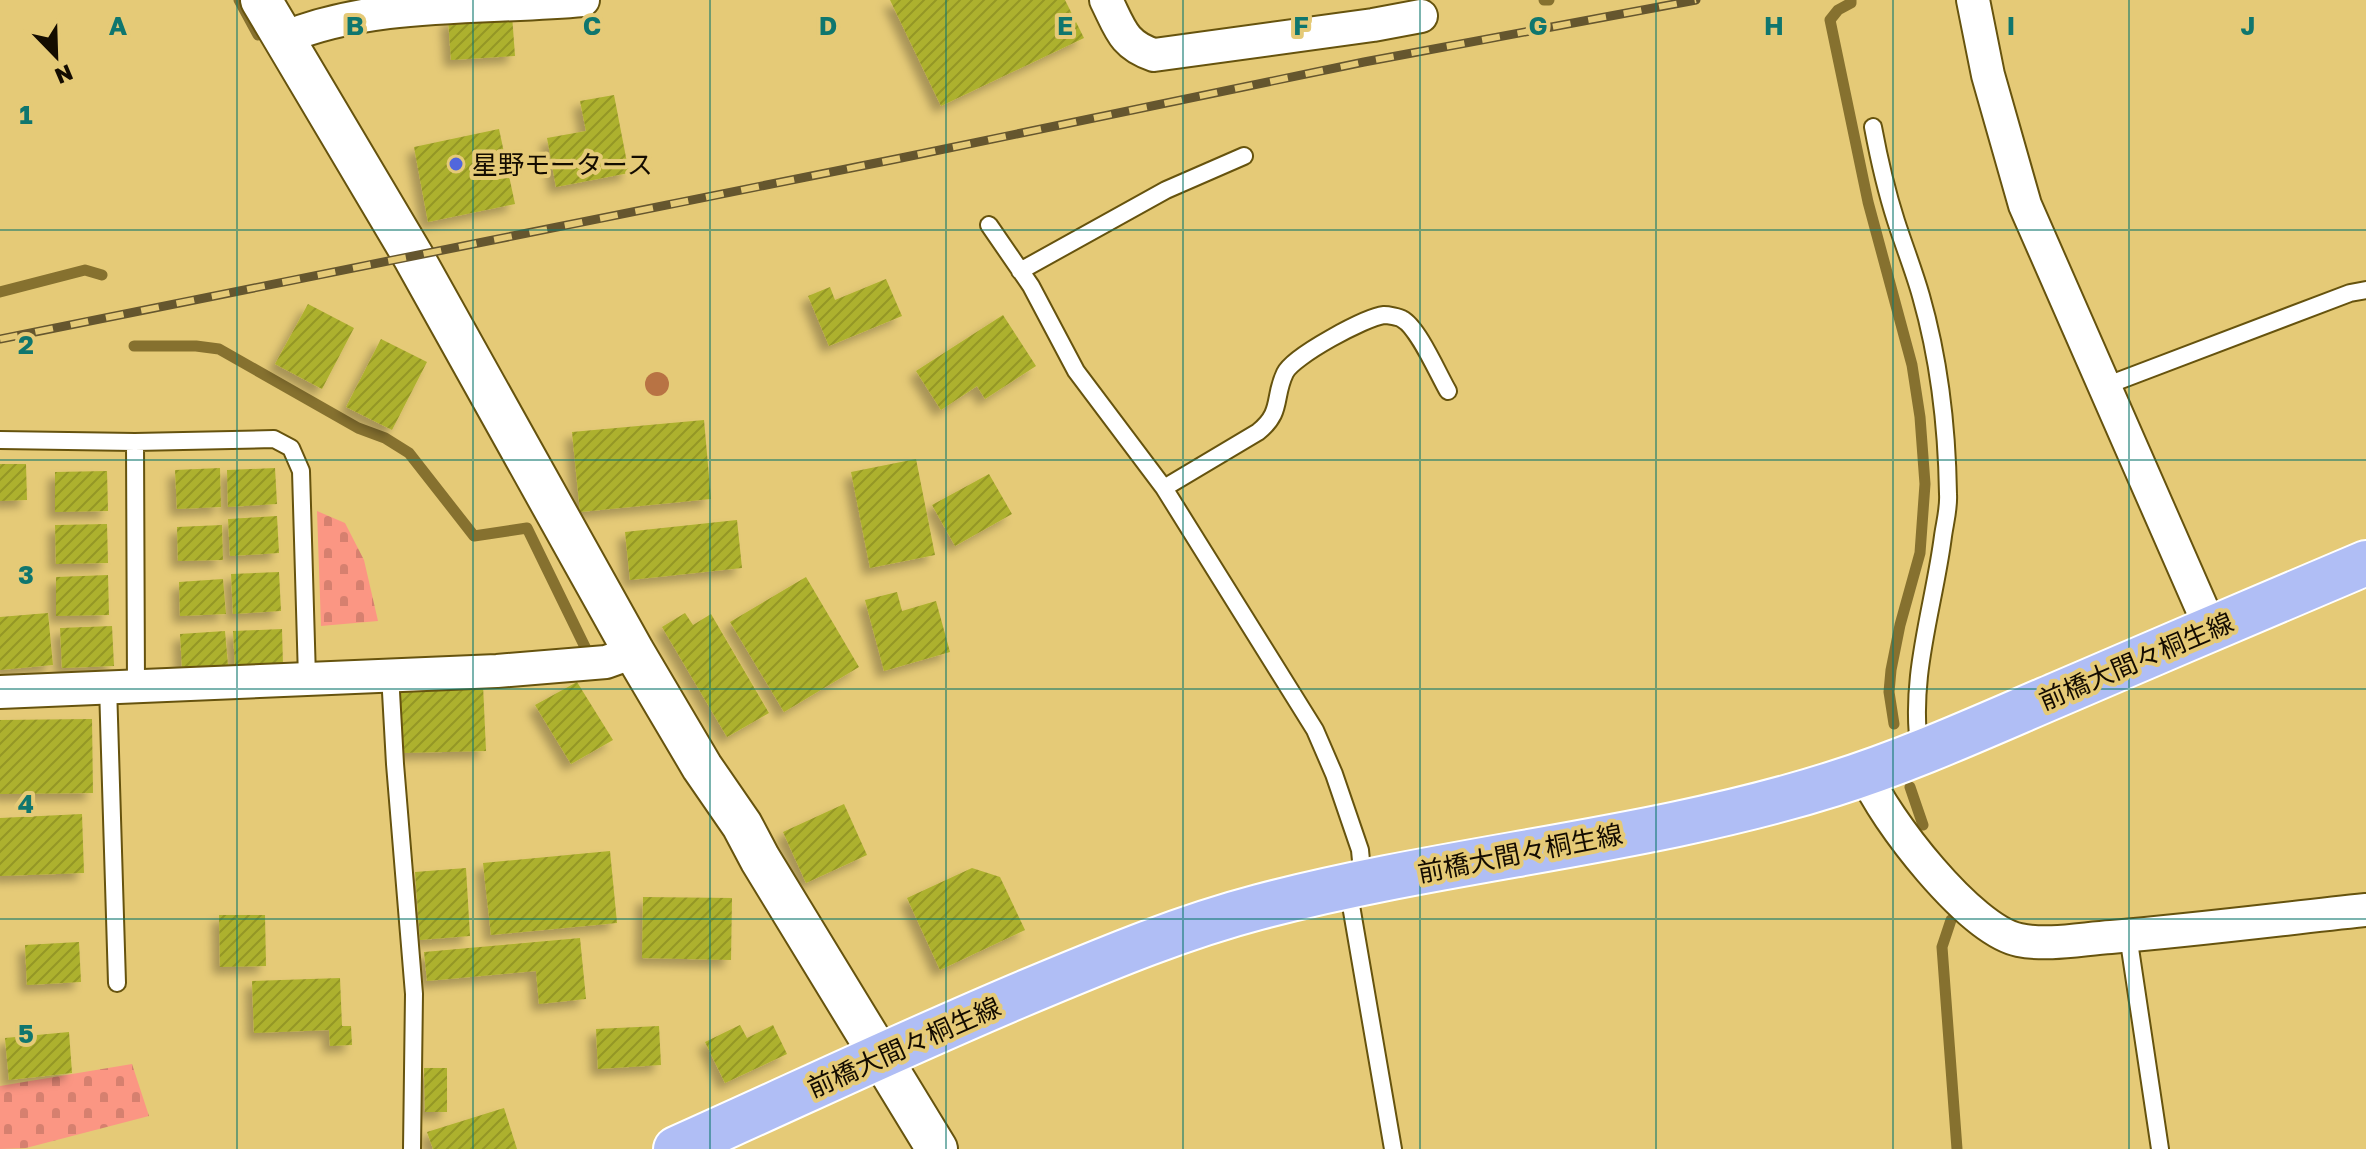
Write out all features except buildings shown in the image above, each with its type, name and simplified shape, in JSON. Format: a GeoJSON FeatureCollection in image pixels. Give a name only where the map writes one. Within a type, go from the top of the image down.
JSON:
{"type":"FeatureCollection","features":[{"type":"Feature","properties":{"kind":"main road","name":"前橋大間々桐生線"},"geometry":{"type":"LineString","coordinates":[[676,1149],[1128,950],[1260,907],[1668,826],[1769,802],[1865,773],[1920,753],[2366,563]]}},
{"type":"Feature","properties":{"kind":"street"},"geometry":{"type":"LineString","coordinates":[[261,0],[439,302],[634,652],[937,1149]]}},
{"type":"Feature","properties":{"kind":"street"},"geometry":{"type":"LineString","coordinates":[[284,38],[314,25],[391,13],[583,0]]}},
{"type":"Feature","properties":{"kind":"street"},"geometry":{"type":"LineString","coordinates":[[1106,0],[1125,36],[1136,49],[1154,55],[1421,16]]}},
{"type":"Feature","properties":{"kind":"street"},"geometry":{"type":"LineString","coordinates":[[1973,0],[1988,75],[2025,205],[2211,629]]}},
{"type":"Feature","properties":{"kind":"street"},"geometry":{"type":"LineString","coordinates":[[0,692],[497,671],[606,662],[634,652]]}},
{"type":"Feature","properties":{"kind":"street"},"geometry":{"type":"LineString","coordinates":[[1865,773],[1874,795],[1955,899],[1999,933],[2019,940],[2044,942],[2128,935],[2366,910]]}},
{"type":"Feature","properties":{"kind":"lane"},"geometry":{"type":"LineString","coordinates":[[1873,127],[1884,182],[1921,297],[1938,379],[1947,464],[1949,499],[1940,565],[1923,642],[1917,731],[1920,753]]}},
{"type":"Feature","properties":{"kind":"lane"},"geometry":{"type":"LineString","coordinates":[[1020,271],[1166,190],[1244,156]]}},
{"type":"Feature","properties":{"kind":"lane"},"geometry":{"type":"LineString","coordinates":[[989,225],[1020,271],[1076,371],[1164,488],[1315,730],[1360,850],[1356,886],[1393,1149]]}},
{"type":"Feature","properties":{"kind":"lane"},"geometry":{"type":"LineString","coordinates":[[2105,386],[2350,293],[2366,290]]}},
{"type":"Feature","properties":{"kind":"lane"},"geometry":{"type":"LineString","coordinates":[[1164,488],[1272,421],[1285,372],[1293,361],[1314,347],[1384,315],[1403,319],[1416,335],[1448,391]]}},
{"type":"Feature","properties":{"kind":"lane"},"geometry":{"type":"LineString","coordinates":[[0,440],[135,442],[274,439],[291,448],[301,471],[307,678]]}},
{"type":"Feature","properties":{"kind":"lane"},"geometry":{"type":"LineString","coordinates":[[117,983],[122,686],[135,442]]}},
{"type":"Feature","properties":{"kind":"lane"},"geometry":{"type":"LineString","coordinates":[[390,674],[414,994],[412,1149]]}},
{"type":"Feature","properties":{"kind":"lane"},"geometry":{"type":"LineString","coordinates":[[2128,935],[2160,1149]]}},
{"type":"Feature","properties":{"kind":"green space"},"geometry":{"type":"Polygon","coordinates":[[[317,511],[345,523],[364,560],[378,621],[321,626],[317,511]]]}},
{"type":"Feature","properties":{"kind":"green space"},"geometry":{"type":"Polygon","coordinates":[[[132,1064],[149,1116],[26,1148],[0,1149],[0,1086],[132,1064]]]}},
{"type":"Feature","properties":{"kind":"waterway"},"geometry":{"type":"LineString","coordinates":[[239,0],[258,35]]}},
{"type":"Feature","properties":{"kind":"waterway"},"geometry":{"type":"LineString","coordinates":[[1544,0],[1549,0]]}},
{"type":"Feature","properties":{"kind":"waterway"},"geometry":{"type":"LineString","coordinates":[[1851,0],[1830,20],[1868,202],[1912,365],[1925,484],[1920,553],[1891,670],[1889,692],[1894,724]]}},
{"type":"Feature","properties":{"kind":"waterway"},"geometry":{"type":"LineString","coordinates":[[0,292],[85,270],[102,275]]}},
{"type":"Feature","properties":{"kind":"waterway"},"geometry":{"type":"LineString","coordinates":[[134,346],[219,349],[358,428],[385,438],[409,453],[474,536],[527,528],[586,649]]}},
{"type":"Feature","properties":{"kind":"waterway"},"geometry":{"type":"LineString","coordinates":[[1910,787],[1923,825]]}},
{"type":"Feature","properties":{"kind":"waterway"},"geometry":{"type":"LineString","coordinates":[[1951,920],[1942,947],[1957,1149]]}},
{"type":"Feature","properties":{"kind":"railway"},"geometry":{"type":"LineString","coordinates":[[0,339],[1364,62],[1696,0]]}},
{"type":"Feature","properties":{"kind":"place","name":"星野モータース"},"geometry":{"type":"Point","coordinates":[456,164]}}]}
